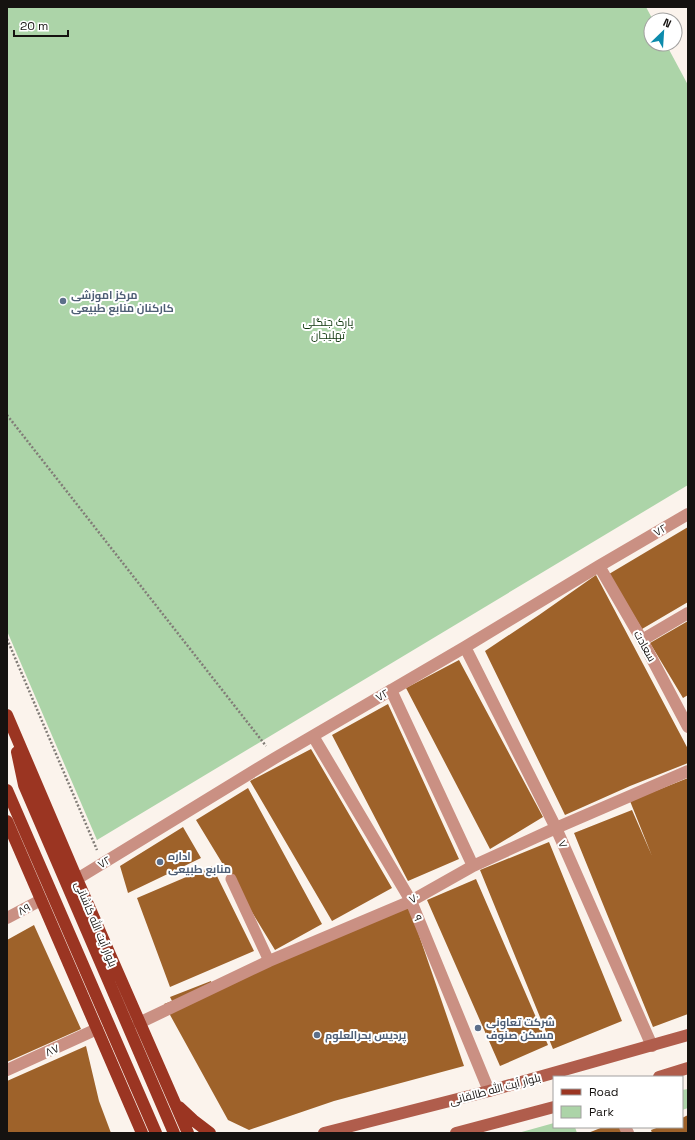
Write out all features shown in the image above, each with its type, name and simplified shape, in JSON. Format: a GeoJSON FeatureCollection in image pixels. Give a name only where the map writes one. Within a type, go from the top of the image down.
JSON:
{"type":"FeatureCollection","features":[{"type":"Feature","properties":{"kind":"main road","name":"بلوار آیت الله کاشانی"},"geometry":{"type":"LineString","coordinates":[[8,718],[188,1133]]}},
{"type":"Feature","properties":{"kind":"main road"},"geometry":{"type":"LineString","coordinates":[[8,718],[24,785],[174,1133]]}},
{"type":"Feature","properties":{"kind":"main road"},"geometry":{"type":"LineString","coordinates":[[7,790],[156,1133]]}},
{"type":"Feature","properties":{"kind":"main road"},"geometry":{"type":"LineString","coordinates":[[7,821],[142,1133]]}},
{"type":"Feature","properties":{"kind":"main road","name":"بلوار آیت الله طالقانی"},"geometry":{"type":"LineString","coordinates":[[324,1133],[489,1091],[688,1036]]}},
{"type":"Feature","properties":{"kind":"main road"},"geometry":{"type":"LineString","coordinates":[[662,1076],[688,1068]]}},
{"type":"Feature","properties":{"kind":"main road"},"geometry":{"type":"LineString","coordinates":[[174,1100],[193,1120],[210,1133]]}},
{"type":"Feature","properties":{"kind":"main road"},"geometry":{"type":"LineString","coordinates":[[456,1133],[553,1107]]}},
{"type":"Feature","properties":{"kind":"main road"},"geometry":{"type":"LineString","coordinates":[[133,1133],[135,1116]]}},
{"type":"Feature","properties":{"kind":"street","name":"۷۲"},"geometry":{"type":"LineString","coordinates":[[77,879],[275,758],[688,514]]}},
{"type":"Feature","properties":{"kind":"street","name":"سعادت"},"geometry":{"type":"LineString","coordinates":[[599,566],[684,709],[688,727]]}},
{"type":"Feature","properties":{"kind":"street"},"geometry":{"type":"LineString","coordinates":[[642,640],[688,613]]}},
{"type":"Feature","properties":{"kind":"street","name":"۷"},"geometry":{"type":"LineString","coordinates":[[465,647],[556,828],[652,1046]]}},
{"type":"Feature","properties":{"kind":"street"},"geometry":{"type":"LineString","coordinates":[[391,690],[473,866]]}},
{"type":"Feature","properties":{"kind":"street","name":"۹"},"geometry":{"type":"LineString","coordinates":[[313,736],[411,901],[489,1091]]}},
{"type":"Feature","properties":{"kind":"street","name":"۷۰"},"geometry":{"type":"LineString","coordinates":[[139,1023],[269,961],[411,901],[473,866],[556,828],[688,771]]}},
{"type":"Feature","properties":{"kind":"street","name":"۸۹"},"geometry":{"type":"LineString","coordinates":[[7,918],[41,900]]}},
{"type":"Feature","properties":{"kind":"street","name":"۸۷"},"geometry":{"type":"LineString","coordinates":[[7,1070],[97,1030]]}},
{"type":"Feature","properties":{"kind":"lane"},"geometry":{"type":"LineString","coordinates":[[231,878],[269,961]]}},
{"type":"Feature","properties":{"kind":"path"},"geometry":{"type":"LineString","coordinates":[[7,415],[275,758]]}},
{"type":"Feature","properties":{"kind":"path"},"geometry":{"type":"LineString","coordinates":[[7,639],[103,863]]}},
{"type":"Feature","properties":{"kind":"green space","name":"پارک جنگلی تهلیجان"},"geometry":{"type":"Polygon","coordinates":[[[7,7],[646,7],[649,12],[643,12],[643,52],[670,52],[688,85],[688,485],[97,840],[7,631],[7,7]]]}},
{"type":"Feature","properties":{"kind":"green space"},"geometry":{"type":"Polygon","coordinates":[[[688,1089],[688,1108],[683,1110],[683,1090],[688,1089]]]}},
{"type":"Feature","properties":{"kind":"green space"},"geometry":{"type":"Polygon","coordinates":[[[553,1123],[553,1128],[575,1128],[577,1133],[518,1133],[553,1123]]]}},
{"type":"Feature","properties":{"kind":"building"},"geometry":{"type":"Polygon","coordinates":[[[688,527],[688,602],[642,629],[609,574],[688,527]]]}},
{"type":"Feature","properties":{"kind":"building"},"geometry":{"type":"Polygon","coordinates":[[[596,575],[688,749],[688,763],[630,786],[565,815],[485,651],[596,575]]]}},
{"type":"Feature","properties":{"kind":"building"},"geometry":{"type":"Polygon","coordinates":[[[688,621],[688,695],[683,698],[650,643],[688,621]]]}},
{"type":"Feature","properties":{"kind":"building"},"geometry":{"type":"Polygon","coordinates":[[[459,660],[543,817],[490,849],[406,688],[459,660]]]}},
{"type":"Feature","properties":{"kind":"building"},"geometry":{"type":"Polygon","coordinates":[[[388,704],[459,859],[408,881],[332,735],[388,704]]]}},
{"type":"Feature","properties":{"kind":"building"},"geometry":{"type":"Polygon","coordinates":[[[311,749],[392,888],[332,921],[250,781],[311,749]]]}},
{"type":"Feature","properties":{"kind":"building"},"geometry":{"type":"Polygon","coordinates":[[[688,778],[688,1014],[653,1027],[574,833],[632,810],[652,856],[630,801],[688,778]]]}},
{"type":"Feature","properties":{"kind":"building"},"geometry":{"type":"Polygon","coordinates":[[[248,788],[322,924],[275,950],[196,820],[248,788]]]}},
{"type":"Feature","properties":{"kind":"building","name":"اداره منابع طبیعی"},"geometry":{"type":"Polygon","coordinates":[[[183,827],[201,858],[128,893],[120,866],[183,827]]]}},
{"type":"Feature","properties":{"kind":"building"},"geometry":{"type":"Polygon","coordinates":[[[549,842],[622,1021],[553,1049],[480,870],[549,842]]]}},
{"type":"Feature","properties":{"kind":"building"},"geometry":{"type":"Polygon","coordinates":[[[212,866],[254,951],[170,987],[137,898],[212,866]]]}},
{"type":"Feature","properties":{"kind":"building"},"geometry":{"type":"Polygon","coordinates":[[[476,879],[548,1045],[500,1066],[427,900],[476,879]]]}},
{"type":"Feature","properties":{"kind":"building","name":"پردیس بحرالعلوم"},"geometry":{"type":"Polygon","coordinates":[[[409,906],[464,1066],[334,1101],[249,1130],[228,1120],[164,1004],[172,1001],[170,997],[211,981],[212,985],[409,906]]]}},
{"type":"Feature","properties":{"kind":"building"},"geometry":{"type":"Polygon","coordinates":[[[34,925],[81,1029],[7,1062],[7,940],[34,925]]]}},
{"type":"Feature","properties":{"kind":"building"},"geometry":{"type":"Polygon","coordinates":[[[86,1046],[99,1101],[111,1133],[7,1133],[7,1081],[86,1046]]]}},
{"type":"Feature","properties":{"kind":"building"},"geometry":{"type":"Polygon","coordinates":[[[688,1115],[688,1133],[652,1133],[651,1130],[656,1128],[683,1128],[683,1118],[688,1115]]]}},
{"type":"Feature","properties":{"kind":"building"},"geometry":{"type":"Polygon","coordinates":[[[600,1128],[620,1128],[622,1133],[588,1133],[600,1128]]]}},
{"type":"Feature","properties":{"kind":"place","name":"مرکز اموزشی کارکنان منابع طبیعی"},"geometry":{"type":"Point","coordinates":[63,301]}},
{"type":"Feature","properties":{"kind":"place","name":"اداره منابع طبیعی"},"geometry":{"type":"Point","coordinates":[160,862]}},
{"type":"Feature","properties":{"kind":"place","name":"شرکت تعاونی مسکن صنوف"},"geometry":{"type":"Point","coordinates":[478,1028]}},
{"type":"Feature","properties":{"kind":"place","name":"پردیس بحرالعلوم"},"geometry":{"type":"Point","coordinates":[317,1035]}}]}
